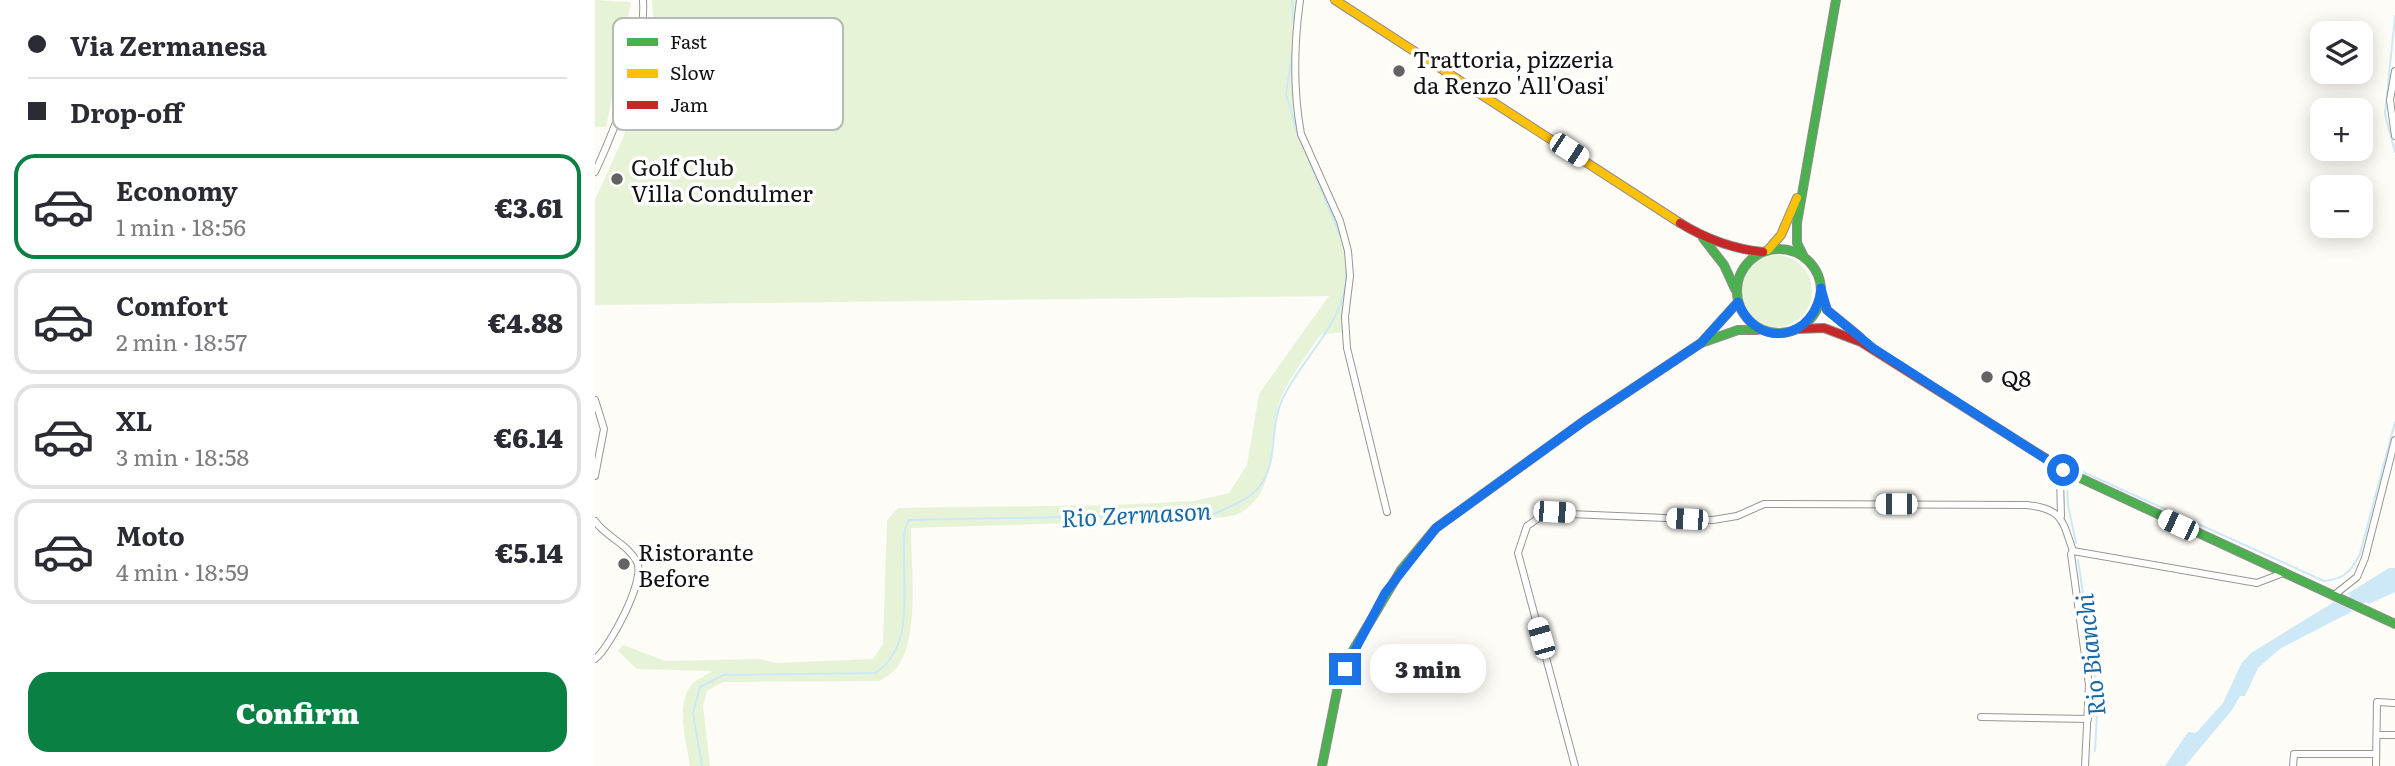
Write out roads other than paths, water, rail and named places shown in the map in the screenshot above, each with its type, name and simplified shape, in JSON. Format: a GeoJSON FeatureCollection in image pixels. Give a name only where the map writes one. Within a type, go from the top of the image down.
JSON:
{"type":"FeatureCollection","features":[{"type":"Feature","properties":{"kind":"main road"},"geometry":{"type":"LineString","coordinates":[[1335,0],[1697,234],[1740,250],[1793,251],[1804,258],[1813,266],[1827,310],[1873,348],[2063,470],[2395,624]]}},
{"type":"Feature","properties":{"kind":"main road"},"geometry":{"type":"LineString","coordinates":[[1804,258],[1796,236],[1802,186],[1829,51],[1836,0]]}},
{"type":"Feature","properties":{"kind":"main road"},"geometry":{"type":"LineString","coordinates":[[1701,343],[1737,299],[1742,270],[1782,233],[1802,186]]}},
{"type":"Feature","properties":{"kind":"main road"},"geometry":{"type":"LineString","coordinates":[[1697,234],[1724,265],[1747,319],[1763,331]]}},
{"type":"Feature","properties":{"kind":"main road"},"geometry":{"type":"LineString","coordinates":[[1798,329],[1816,312],[1821,288]]}},
{"type":"Feature","properties":{"kind":"main road"},"geometry":{"type":"LineString","coordinates":[[1322,766],[1338,686],[1352,652],[1401,570],[1436,528],[1584,421],[1701,343],[1738,330],[1775,334],[1798,329],[1831,330],[1873,348]]}},
{"type":"Feature","properties":{"kind":"street"},"geometry":{"type":"LineString","coordinates":[[641,18],[643,0]]}},
{"type":"Feature","properties":{"kind":"street"},"geometry":{"type":"LineString","coordinates":[[1300,0],[1296,92],[1301,134],[1340,222],[1348,251],[1350,275],[1345,317],[1347,348],[1387,512]]}},
{"type":"Feature","properties":{"kind":"street"},"geometry":{"type":"LineString","coordinates":[[2395,71],[2390,100],[2395,136]]}},
{"type":"Feature","properties":{"kind":"street"},"geometry":{"type":"LineString","coordinates":[[595,172],[615,130]]}},
{"type":"Feature","properties":{"kind":"street"},"geometry":{"type":"LineString","coordinates":[[595,400],[604,429],[595,476]]}},
{"type":"Feature","properties":{"kind":"street"},"geometry":{"type":"LineString","coordinates":[[2337,597],[2357,577],[2365,558],[2395,440]]}},
{"type":"Feature","properties":{"kind":"street"},"geometry":{"type":"LineString","coordinates":[[2060,477],[2060,516],[2073,551],[2071,554],[2089,685],[2085,766]]}},
{"type":"Feature","properties":{"kind":"street"},"geometry":{"type":"LineString","coordinates":[[1575,766],[1518,553],[1522,535],[1533,520],[1554,512],[1713,520],[1737,516],[1764,504],[2027,505],[2046,507],[2060,516]]}},
{"type":"Feature","properties":{"kind":"street"},"geometry":{"type":"LineString","coordinates":[[595,521],[631,553],[639,565],[638,579],[614,636],[595,659]]}},
{"type":"Feature","properties":{"kind":"street"},"geometry":{"type":"LineString","coordinates":[[2073,551],[2257,583],[2283,573]]}},
{"type":"Feature","properties":{"kind":"street"},"geometry":{"type":"LineString","coordinates":[[2376,766],[2377,702],[2395,703]]}},
{"type":"Feature","properties":{"kind":"street"},"geometry":{"type":"LineString","coordinates":[[1981,717],[2088,719]]}},
{"type":"Feature","properties":{"kind":"street"},"geometry":{"type":"LineString","coordinates":[[2377,735],[2395,735]]}},
{"type":"Feature","properties":{"kind":"street"},"geometry":{"type":"LineString","coordinates":[[2293,766],[2294,754],[2376,754]]}},
{"type":"Feature","properties":{"kind":"water"},"geometry":{"type":"Polygon","coordinates":[[[2389,568],[2395,568],[2395,592],[2369,604],[2347,594],[2389,568]]]}},
{"type":"Feature","properties":{"kind":"water"},"geometry":{"type":"Polygon","coordinates":[[[2334,602],[2353,611],[2281,648],[2258,668],[2245,696],[2240,696],[2232,710],[2185,766],[2165,766],[2188,732],[2196,733],[2223,703],[2241,664],[2251,653],[2334,602]]]}},
{"type":"Feature","properties":{"kind":"waterway","name":"Rio Zermason"},"geometry":{"type":"LineString","coordinates":[[1292,0],[1294,26]]}},
{"type":"Feature","properties":{"kind":"waterway","name":"Rio Bianchi"},"geometry":{"type":"LineString","coordinates":[[2395,16],[2385,114],[2395,152]]}},
{"type":"Feature","properties":{"kind":"waterway","name":"Rio Zermason"},"geometry":{"type":"LineString","coordinates":[[1293,49],[1286,94],[1298,135]]}},
{"type":"Feature","properties":{"kind":"waterway","name":"Rio Zermason"},"geometry":{"type":"LineString","coordinates":[[1302,143],[1341,238]]}},
{"type":"Feature","properties":{"kind":"waterway","name":"Rio Zermason"},"geometry":{"type":"LineString","coordinates":[[702,766],[693,713],[700,687],[723,675],[875,673],[887,662],[896,649],[904,618],[904,540],[909,520],[1214,514],[1250,496],[1259,487],[1269,467],[1282,400],[1323,337],[1340,305],[1346,268]]}},
{"type":"Feature","properties":{"kind":"waterway","name":"Rio Bianchi"},"geometry":{"type":"LineString","coordinates":[[2072,467],[2324,581],[2346,573],[2360,554],[2395,422]]}},
{"type":"Feature","properties":{"kind":"waterway","name":"Rio Bianchi"},"geometry":{"type":"LineString","coordinates":[[2067,480],[2068,505],[2076,543]]}},
{"type":"Feature","properties":{"kind":"waterway","name":"Rio Bianchi"},"geometry":{"type":"LineString","coordinates":[[2078,560],[2098,695],[2095,751]]}},
{"type":"Feature","properties":{"kind":"waterway"},"geometry":{"type":"LineString","coordinates":[[2329,613],[2395,581]]}},
{"type":"Feature","properties":{"kind":"place","name":"Trattoria, pizzeria da Renzo 'All'Oasi'"},"geometry":{"type":"Point","coordinates":[1399,71]}},
{"type":"Feature","properties":{"kind":"place","name":"Golf Club Villa Condulmer"},"geometry":{"type":"Point","coordinates":[617,179]}},
{"type":"Feature","properties":{"kind":"place","name":"Q8"},"geometry":{"type":"Point","coordinates":[1987,377]}},
{"type":"Feature","properties":{"kind":"place","name":"Ristorante Before"},"geometry":{"type":"Point","coordinates":[624,564]}}]}
